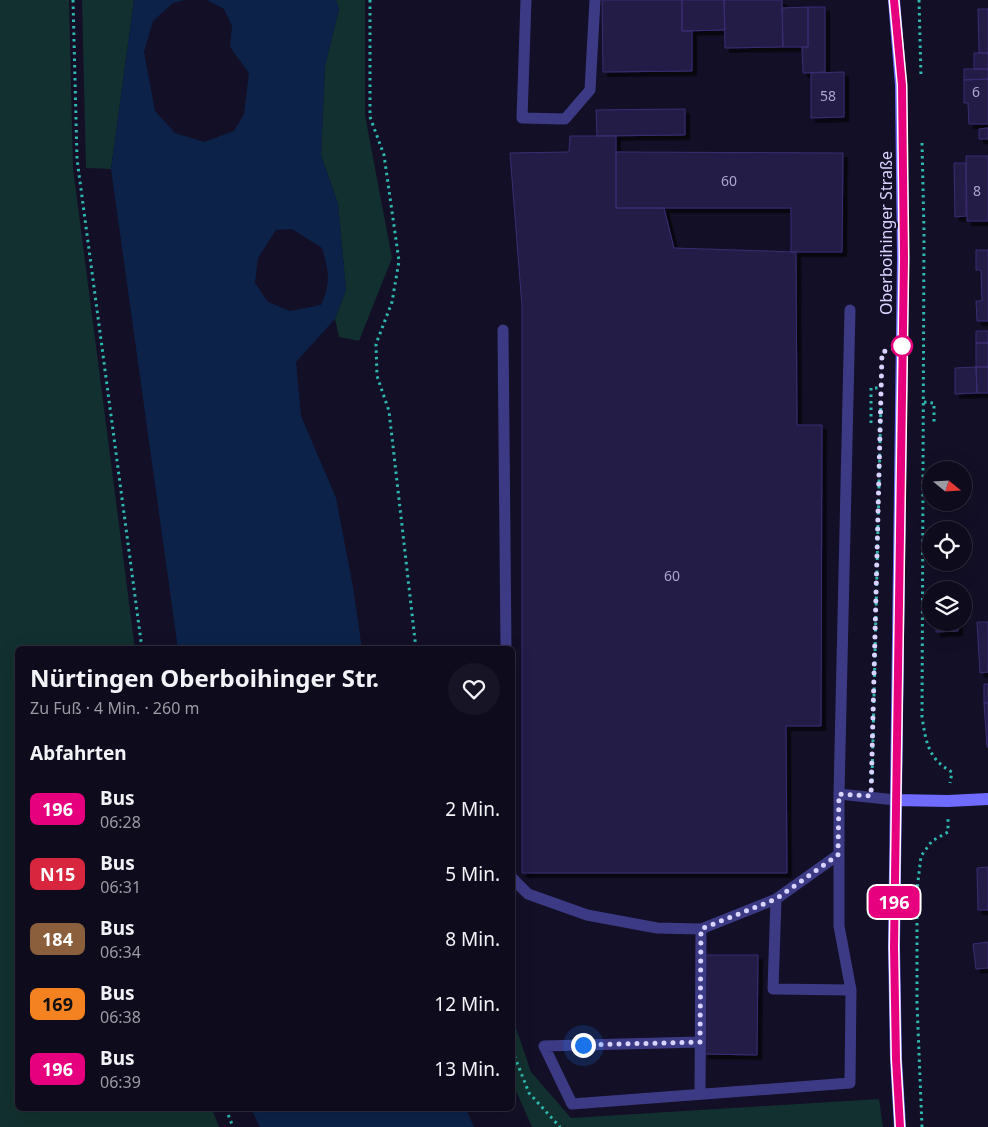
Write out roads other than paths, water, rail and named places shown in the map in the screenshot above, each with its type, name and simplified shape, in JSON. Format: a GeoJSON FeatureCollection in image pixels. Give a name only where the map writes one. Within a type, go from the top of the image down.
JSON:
{"type":"FeatureCollection","features":[{"type":"Feature","properties":{"kind":"main road","name":"Oberboihinger Straße"},"geometry":{"type":"LineString","coordinates":[[894,0],[902,85],[904,258],[894,957],[896,1059],[900,1127]]}},
{"type":"Feature","properties":{"kind":"main road"},"geometry":{"type":"LineString","coordinates":[[896,800],[948,801],[988,799]]}},
{"type":"Feature","properties":{"kind":"lane"},"geometry":{"type":"LineString","coordinates":[[526,0],[522,118],[565,119],[590,90],[595,0]]}},
{"type":"Feature","properties":{"kind":"lane"},"geometry":{"type":"LineString","coordinates":[[700,1042],[544,1046],[572,1104],[850,1083],[851,990],[839,926],[838,855],[850,310]]}},
{"type":"Feature","properties":{"kind":"lane"},"geometry":{"type":"LineString","coordinates":[[503,330],[506,646]]}},
{"type":"Feature","properties":{"kind":"lane"},"geometry":{"type":"LineString","coordinates":[[839,794],[896,800]]}},
{"type":"Feature","properties":{"kind":"lane"},"geometry":{"type":"LineString","coordinates":[[515,881],[528,894],[587,915],[657,928],[701,929],[776,899],[838,855]]}},
{"type":"Feature","properties":{"kind":"lane"},"geometry":{"type":"LineString","coordinates":[[776,899],[773,989],[851,990]]}},
{"type":"Feature","properties":{"kind":"lane"},"geometry":{"type":"LineString","coordinates":[[700,1094],[701,929]]}},
{"type":"Feature","properties":{"kind":"water"},"geometry":{"type":"Polygon","coordinates":[[[134,0],[185,0],[173,3],[153,21],[144,52],[155,111],[175,133],[204,142],[234,131],[244,114],[249,73],[230,47],[232,26],[224,9],[207,0],[336,0],[339,9],[325,66],[321,155],[338,204],[346,290],[335,319],[296,362],[301,416],[336,498],[353,587],[362,646],[178,646],[111,169],[134,0]],[[292,229],[276,230],[258,258],[255,283],[268,302],[290,311],[321,305],[328,283],[322,248],[292,229]]]}},
{"type":"Feature","properties":{"kind":"water"},"geometry":{"type":"Polygon","coordinates":[[[252,1111],[467,1111],[474,1127],[260,1127],[252,1111]]]}}]}
